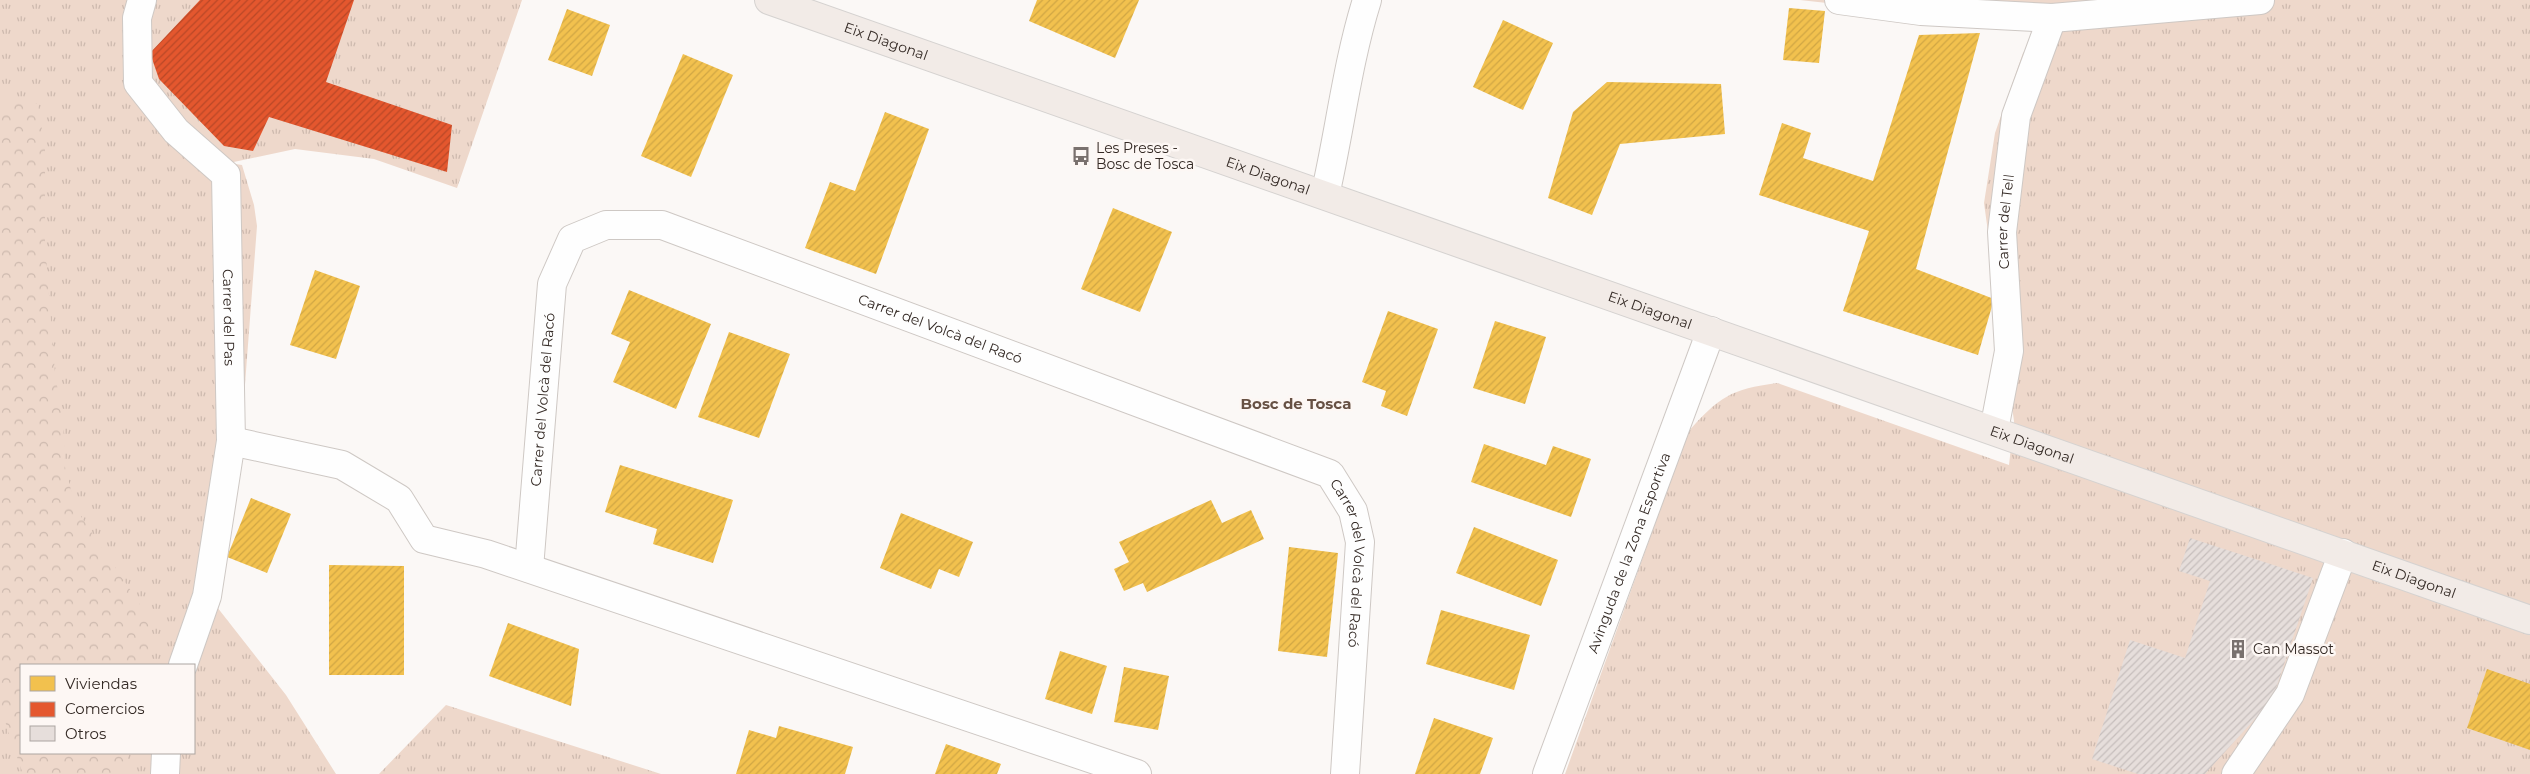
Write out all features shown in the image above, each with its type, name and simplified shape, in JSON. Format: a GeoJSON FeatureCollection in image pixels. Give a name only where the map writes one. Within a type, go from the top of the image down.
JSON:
{"type":"FeatureCollection","features":[{"type":"Feature","properties":{"kind":"main road","name":"Eix Diagonal"},"geometry":{"type":"LineString","coordinates":[[769,0],[2530,620]]}},
{"type":"Feature","properties":{"kind":"street","name":"Carrer del Pas"},"geometry":{"type":"LineString","coordinates":[[142,0],[136,18],[138,83],[176,131],[226,175],[231,441],[207,596],[183,664]]}},
{"type":"Feature","properties":{"kind":"street"},"geometry":{"type":"LineString","coordinates":[[1325,195],[1338,135],[1353,45],[1367,0]]}},
{"type":"Feature","properties":{"kind":"street"},"geometry":{"type":"LineString","coordinates":[[1839,0],[1922,12],[2052,18],[2260,0]]}},
{"type":"Feature","properties":{"kind":"street","name":"Carrer del Tell"},"geometry":{"type":"LineString","coordinates":[[1994,430],[2009,351],[2002,232],[2016,116],[2052,18]]}},
{"type":"Feature","properties":{"kind":"street","name":"Carrer del Volcà del Racó"},"geometry":{"type":"LineString","coordinates":[[529,568],[552,284],[572,238],[606,225],[662,225],[1330,474],[1353,512],[1360,542],[1345,774]]}},
{"type":"Feature","properties":{"kind":"street","name":"Avinguda de la Zona Esportiva"},"geometry":{"type":"LineString","coordinates":[[1547,774],[1711,331]]}},
{"type":"Feature","properties":{"kind":"street"},"geometry":{"type":"LineString","coordinates":[[231,441],[342,465],[399,499],[424,539],[486,554],[529,568],[1137,774]]}},
{"type":"Feature","properties":{"kind":"street"},"geometry":{"type":"LineString","coordinates":[[2236,774],[2290,694],[2343,553]]}},
{"type":"Feature","properties":{"kind":"street"},"geometry":{"type":"LineString","coordinates":[[164,774],[166,754]]}},
{"type":"Feature","properties":{"kind":"green space"},"geometry":{"type":"Polygon","coordinates":[[[0,0],[522,0],[457,188],[374,159],[295,149],[229,163],[242,165],[254,205],[257,226],[241,437],[217,607],[286,695],[336,774],[0,774],[0,0]]]}},
{"type":"Feature","properties":{"kind":"green space"},"geometry":{"type":"Polygon","coordinates":[[[1800,0],[2530,0],[2530,774],[1565,774],[1688,432],[1718,403],[1748,388],[1777,383],[2009,465],[2014,421],[1984,203],[1995,133],[2023,53],[2049,23],[1961,18],[1800,0]]]}},
{"type":"Feature","properties":{"kind":"green space"},"geometry":{"type":"Polygon","coordinates":[[[17,99],[38,104],[45,149],[45,242],[55,374],[63,420],[65,467],[76,509],[141,606],[151,626],[148,664],[20,664],[20,754],[128,754],[124,774],[23,774],[0,701],[0,104],[17,99]]]}},
{"type":"Feature","properties":{"kind":"green space"},"geometry":{"type":"Polygon","coordinates":[[[446,705],[661,774],[379,774],[446,705]]]}},
{"type":"Feature","properties":{"kind":"building: Viviendas"},"geometry":{"type":"Polygon","coordinates":[[[1037,0],[1139,0],[1115,58],[1029,21],[1037,0]]]}},
{"type":"Feature","properties":{"kind":"building: Viviendas"},"geometry":{"type":"Polygon","coordinates":[[[1789,8],[1825,11],[1819,63],[1783,60],[1789,8]]]}},
{"type":"Feature","properties":{"kind":"building: Viviendas"},"geometry":{"type":"Polygon","coordinates":[[[567,9],[610,25],[592,76],[548,60],[567,9]]]}},
{"type":"Feature","properties":{"kind":"building: Viviendas"},"geometry":{"type":"Polygon","coordinates":[[[1503,20],[1553,43],[1523,110],[1473,87],[1503,20]]]}},
{"type":"Feature","properties":{"kind":"building: Viviendas"},"geometry":{"type":"Polygon","coordinates":[[[1980,33],[1916,269],[1994,299],[1978,355],[1843,311],[1869,231],[1759,195],[1782,123],[1811,133],[1803,158],[1873,181],[1919,35],[1980,33]]]}},
{"type":"Feature","properties":{"kind":"building: Viviendas"},"geometry":{"type":"Polygon","coordinates":[[[683,54],[733,75],[691,177],[641,156],[683,54]]]}},
{"type":"Feature","properties":{"kind":"building: Viviendas"},"geometry":{"type":"Polygon","coordinates":[[[1607,82],[1721,84],[1725,134],[1620,144],[1592,215],[1548,198],[1573,112],[1607,82]]]}},
{"type":"Feature","properties":{"kind":"building: Viviendas"},"geometry":{"type":"Polygon","coordinates":[[[885,112],[929,129],[876,274],[805,248],[830,182],[855,191],[885,112]]]}},
{"type":"Feature","properties":{"kind":"building: Viviendas"},"geometry":{"type":"Polygon","coordinates":[[[1113,208],[1172,232],[1140,312],[1081,289],[1113,208]]]}},
{"type":"Feature","properties":{"kind":"building: Viviendas"},"geometry":{"type":"Polygon","coordinates":[[[315,270],[360,286],[336,359],[290,345],[315,270]]]}},
{"type":"Feature","properties":{"kind":"building: Viviendas"},"geometry":{"type":"Polygon","coordinates":[[[629,290],[711,324],[676,409],[613,382],[630,342],[611,334],[629,290]]]}},
{"type":"Feature","properties":{"kind":"building: Viviendas"},"geometry":{"type":"Polygon","coordinates":[[[1388,311],[1438,329],[1407,416],[1381,406],[1386,391],[1362,382],[1388,311]]]}},
{"type":"Feature","properties":{"kind":"building: Viviendas"},"geometry":{"type":"Polygon","coordinates":[[[1495,321],[1546,337],[1525,404],[1473,388],[1495,321]]]}},
{"type":"Feature","properties":{"kind":"building: Viviendas"},"geometry":{"type":"Polygon","coordinates":[[[729,332],[790,354],[759,438],[698,417],[729,332]]]}},
{"type":"Feature","properties":{"kind":"building: Viviendas"},"geometry":{"type":"Polygon","coordinates":[[[1484,444],[1546,465],[1553,446],[1591,459],[1571,517],[1471,482],[1484,444]]]}},
{"type":"Feature","properties":{"kind":"building: Viviendas"},"geometry":{"type":"Polygon","coordinates":[[[620,465],[733,500],[713,563],[653,544],[657,529],[605,512],[620,465]]]}},
{"type":"Feature","properties":{"kind":"building: Viviendas"},"geometry":{"type":"Polygon","coordinates":[[[251,498],[291,514],[267,573],[227,557],[251,498]]]}},
{"type":"Feature","properties":{"kind":"building: Viviendas"},"geometry":{"type":"Polygon","coordinates":[[[1211,500],[1222,523],[1251,510],[1264,539],[1147,592],[1143,583],[1124,591],[1114,569],[1129,562],[1119,542],[1211,500]]]}},
{"type":"Feature","properties":{"kind":"building: Viviendas"},"geometry":{"type":"Polygon","coordinates":[[[901,513],[973,542],[959,577],[939,569],[931,589],[880,568],[901,513]]]}},
{"type":"Feature","properties":{"kind":"building: Viviendas"},"geometry":{"type":"Polygon","coordinates":[[[1474,527],[1558,560],[1541,606],[1456,573],[1474,527]]]}},
{"type":"Feature","properties":{"kind":"building: Viviendas"},"geometry":{"type":"Polygon","coordinates":[[[1289,547],[1338,553],[1327,657],[1278,651],[1289,547]]]}},
{"type":"Feature","properties":{"kind":"building: Viviendas"},"geometry":{"type":"Polygon","coordinates":[[[329,565],[404,566],[404,675],[329,675],[329,565]]]}},
{"type":"Feature","properties":{"kind":"building: Viviendas"},"geometry":{"type":"Polygon","coordinates":[[[1441,610],[1530,635],[1514,690],[1426,664],[1441,610]]]}},
{"type":"Feature","properties":{"kind":"building: Viviendas"},"geometry":{"type":"Polygon","coordinates":[[[508,623],[579,649],[571,706],[489,676],[508,623]]]}},
{"type":"Feature","properties":{"kind":"building: Viviendas"},"geometry":{"type":"Polygon","coordinates":[[[1060,651],[1107,666],[1092,714],[1045,699],[1060,651]]]}},
{"type":"Feature","properties":{"kind":"building: Viviendas"},"geometry":{"type":"Polygon","coordinates":[[[1124,667],[1169,676],[1158,730],[1114,722],[1124,667]]]}},
{"type":"Feature","properties":{"kind":"building: Viviendas"},"geometry":{"type":"Polygon","coordinates":[[[2487,669],[2530,684],[2530,750],[2467,728],[2487,669]]]}},
{"type":"Feature","properties":{"kind":"building: Viviendas"},"geometry":{"type":"Polygon","coordinates":[[[1434,718],[1493,738],[1480,774],[1415,774],[1434,718]]]}},
{"type":"Feature","properties":{"kind":"building: Viviendas"},"geometry":{"type":"Polygon","coordinates":[[[779,726],[853,747],[845,774],[736,774],[749,730],[776,738],[779,726]]]}},
{"type":"Feature","properties":{"kind":"building: Viviendas"},"geometry":{"type":"Polygon","coordinates":[[[946,744],[1001,764],[997,774],[935,774],[946,744]]]}},
{"type":"Feature","properties":{"kind":"building: Comercios"},"geometry":{"type":"Polygon","coordinates":[[[200,0],[354,0],[326,82],[452,125],[447,172],[269,117],[253,151],[224,146],[159,79],[150,53],[200,0]]]}},
{"type":"Feature","properties":{"kind":"building: Otros","name":"Can Massot"},"geometry":{"type":"Polygon","coordinates":[[[2190,538],[2313,578],[2272,700],[2205,774],[2138,774],[2092,759],[2130,640],[2185,658],[2210,581],[2179,571],[2190,538]]]}},
{"type":"Feature","properties":{"kind":"place","name":"Les Preses - Bosc de Tosca"},"geometry":{"type":"Point","coordinates":[1081,156]}},
{"type":"Feature","properties":{"kind":"place","name":"Can Massot"},"geometry":{"type":"Point","coordinates":[2238,649]}},
{"type":"Feature","properties":{"kind":"district","name":"Bosc de Tosca"},"geometry":{"type":"Point","coordinates":[1296,403]}}]}
